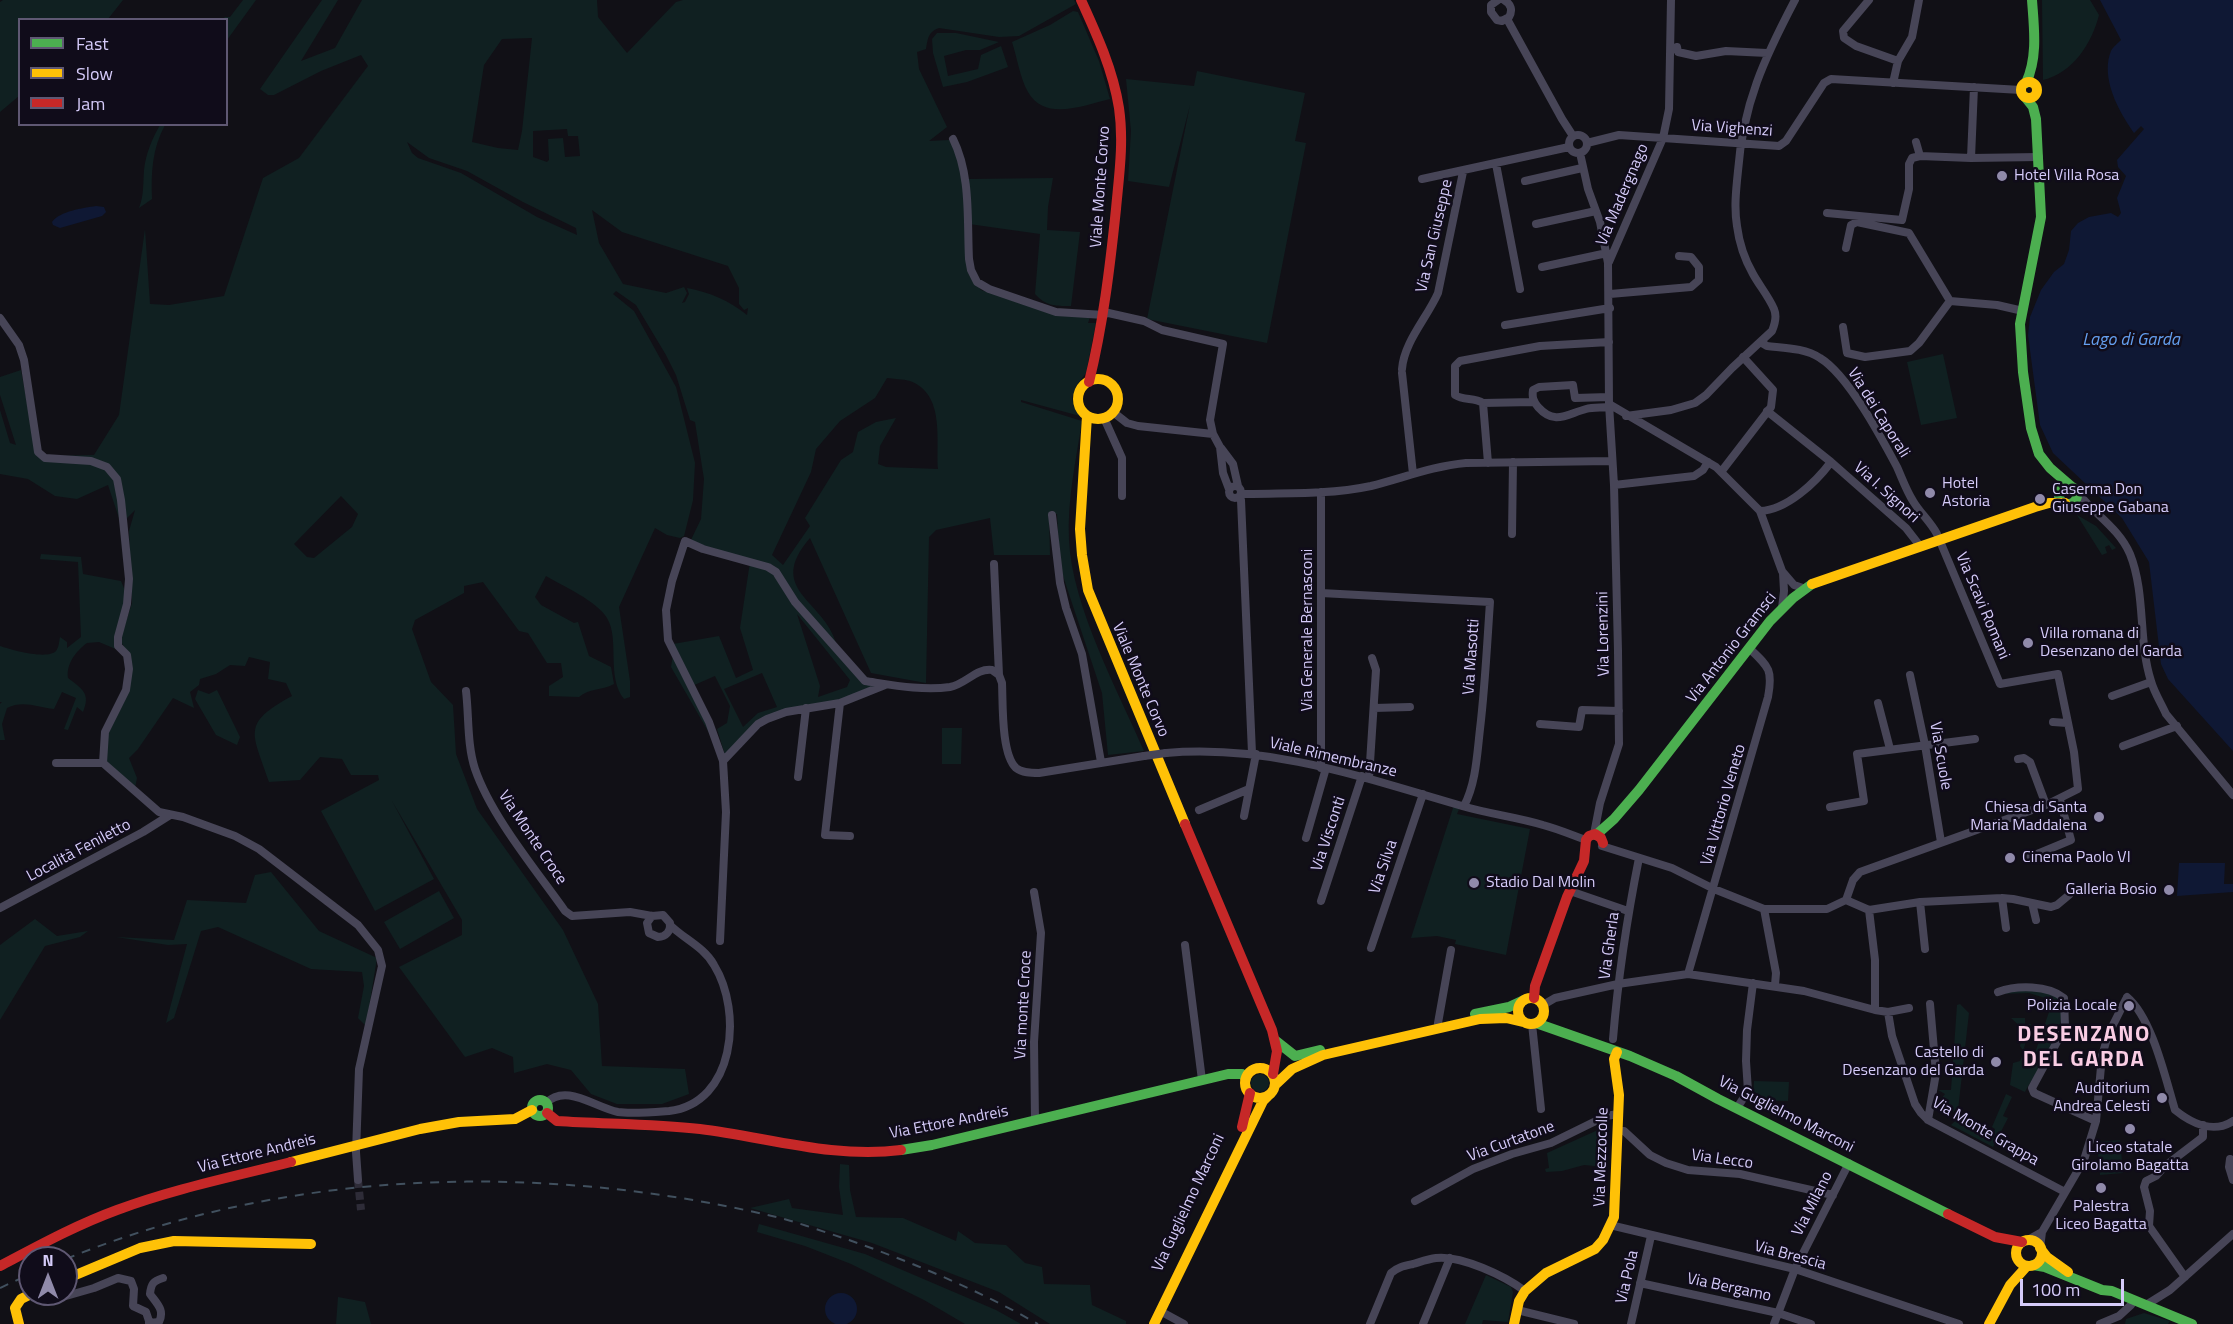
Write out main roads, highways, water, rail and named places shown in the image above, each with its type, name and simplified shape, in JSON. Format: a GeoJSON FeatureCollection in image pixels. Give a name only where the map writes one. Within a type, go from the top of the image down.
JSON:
{"type":"FeatureCollection","features":[{"type":"Feature","properties":{"kind":"main road","name":"Viale Monte Corvo"},"geometry":{"type":"LineString","coordinates":[[1081,0],[1109,68],[1120,110],[1121,150],[1104,314],[1089,382]]}},
{"type":"Feature","properties":{"kind":"main road"},"geometry":{"type":"LineString","coordinates":[[2032,0],[2037,59],[2029,90],[2038,136],[2040,228],[2023,311],[2020,342],[2032,436],[2040,455],[2055,473],[2075,489],[2077,498],[2063,499]]}},
{"type":"Feature","properties":{"kind":"main road","name":"Viale Monte Corvo"},"geometry":{"type":"LineString","coordinates":[[1099,345],[1104,381]]}},
{"type":"Feature","properties":{"kind":"main road"},"geometry":{"type":"LineString","coordinates":[[1104,381],[1114,388],[1117,404],[1100,416],[1080,407],[1078,399],[1080,390],[1089,382],[1104,381]]}},
{"type":"Feature","properties":{"kind":"main road","name":"Viale Monte Corvo"},"geometry":{"type":"LineString","coordinates":[[1100,416],[1088,445],[1080,521],[1081,555],[1088,590],[1266,1019]]}},
{"type":"Feature","properties":{"kind":"main road"},"geometry":{"type":"LineString","coordinates":[[2055,473],[2063,499]]}},
{"type":"Feature","properties":{"kind":"main road"},"geometry":{"type":"LineString","coordinates":[[2063,499],[2063,487],[2075,489]]}},
{"type":"Feature","properties":{"kind":"main road","name":"Via Antonio Gramsci"},"geometry":{"type":"LineString","coordinates":[[1529,999],[1570,891],[1595,842],[1782,608],[1803,588],[1820,580],[2063,499]]}},
{"type":"Feature","properties":{"kind":"main road"},"geometry":{"type":"LineString","coordinates":[[1544,1007],[1543,1018],[1530,1023],[1518,1011],[1529,999],[1544,1007],[1548,1021],[1559,1030]]}},
{"type":"Feature","properties":{"kind":"main road","name":"Via Guglielmo Marconi"},"geometry":{"type":"LineString","coordinates":[[1276,1041],[1295,1056],[1509,1007],[1529,999]]}},
{"type":"Feature","properties":{"kind":"main road","name":"Via Guglielmo Marconi"},"geometry":{"type":"LineString","coordinates":[[1274,1080],[1323,1055],[1480,1019],[1506,1018],[1559,1030],[1698,1086],[1718,1099],[1995,1237],[2023,1261],[2080,1280],[2132,1305],[2180,1320]]}},
{"type":"Feature","properties":{"kind":"main road"},"geometry":{"type":"LineString","coordinates":[[1266,1019],[1276,1041],[1274,1080]]}},
{"type":"Feature","properties":{"kind":"main road"},"geometry":{"type":"LineString","coordinates":[[1246,1078],[1251,1070],[1261,1068],[1268,1063],[1272,1053],[1266,1019]]}},
{"type":"Feature","properties":{"kind":"main road","name":"Via Guglielmo Marconi"},"geometry":{"type":"LineString","coordinates":[[1154,1324],[1274,1080],[1315,1051]]}},
{"type":"Feature","properties":{"kind":"main road","name":"Via Mezzocolle"},"geometry":{"type":"LineString","coordinates":[[1514,1324],[1525,1291],[1546,1273],[1596,1249],[1614,1217],[1619,1095],[1614,1059],[1617,1052]]}},
{"type":"Feature","properties":{"kind":"main road"},"geometry":{"type":"LineString","coordinates":[[1261,1068],[1274,1080]]}},
{"type":"Feature","properties":{"kind":"main road","name":"Via Ettore Andreis"},"geometry":{"type":"LineString","coordinates":[[0,1266],[82,1224],[164,1194],[357,1144],[459,1122],[514,1119],[532,1110],[538,1116],[546,1108],[557,1120],[699,1129],[833,1150],[884,1152],[932,1145],[1233,1073],[1242,1074],[1246,1078]]}},
{"type":"Feature","properties":{"kind":"main road","name":"Via Guglielmo Marconi"},"geometry":{"type":"LineString","coordinates":[[1149,1324],[1244,1123],[1250,1093],[1246,1088],[1246,1078]]}},
{"type":"Feature","properties":{"kind":"main road"},"geometry":{"type":"LineString","coordinates":[[1250,1093],[1256,1097],[1268,1096]]}},
{"type":"Feature","properties":{"kind":"main road","name":"Via Guglielmo Marconi"},"geometry":{"type":"LineString","coordinates":[[1995,1237],[2024,1242]]}},
{"type":"Feature","properties":{"kind":"main road"},"geometry":{"type":"LineString","coordinates":[[78,1274],[140,1248],[174,1241],[311,1244]]}},
{"type":"Feature","properties":{"kind":"main road"},"geometry":{"type":"LineString","coordinates":[[2023,1261],[2017,1248],[2024,1242],[2035,1242],[2048,1257],[2080,1280]]}},
{"type":"Feature","properties":{"kind":"main road"},"geometry":{"type":"LineString","coordinates":[[2023,1261],[2040,1258],[2040,1248]]}},
{"type":"Feature","properties":{"kind":"main road"},"geometry":{"type":"LineString","coordinates":[[1989,1324],[2023,1261]]}},
{"type":"Feature","properties":{"kind":"main road","name":"Via Guglielmo Marconi"},"geometry":{"type":"LineString","coordinates":[[2102,1290],[2112,1291],[2192,1324]]}},
{"type":"Feature","properties":{"kind":"main road"},"geometry":{"type":"LineString","coordinates":[[18,1304],[15,1308],[19,1324]]}},
{"type":"Feature","properties":{"kind":"water","name":"Lago di Garda"},"geometry":{"type":"Polygon","coordinates":[[[2100,0],[2233,0],[2233,751],[2168,679],[2161,664],[2149,562],[2122,518],[2053,453],[2040,425],[2028,335],[2030,317],[2041,290],[2054,272],[2064,264],[2069,250],[2071,231],[2078,223],[2089,217],[2111,213],[2118,217],[2121,213],[2117,198],[2126,176],[2118,167],[2117,160],[2144,129],[2141,126],[2134,133],[2117,105],[2109,83],[2108,61],[2112,50],[2121,40],[2100,0]]]}},
{"type":"Feature","properties":{"kind":"water"},"geometry":{"type":"Polygon","coordinates":[[[96,206],[104,207],[106,212],[102,216],[60,228],[53,225],[52,222],[60,215],[96,206]]]}},
{"type":"Feature","properties":{"kind":"water"},"geometry":{"type":"Polygon","coordinates":[[[2179,863],[2225,863],[2224,884],[2233,884],[2233,892],[2177,896],[2179,863]]]}},
{"type":"Feature","properties":{"kind":"water"},"geometry":{"type":"Polygon","coordinates":[[[841,1293],[852,1298],[857,1309],[852,1320],[841,1325],[830,1320],[825,1309],[830,1298],[841,1293]]]}},
{"type":"Feature","properties":{"kind":"tunnel"},"geometry":{"type":"LineString","coordinates":[[358,1180],[361,1210]]}},
{"type":"Feature","properties":{"kind":"railway"},"geometry":{"type":"LineString","coordinates":[[78,1255],[151,1229],[237,1206],[326,1191],[416,1183],[506,1182],[595,1187],[684,1199],[801,1224],[922,1268],[1038,1324]]}},
{"type":"Feature","properties":{"kind":"railway"},"geometry":{"type":"LineString","coordinates":[[0,1288],[18,1280]]}},
{"type":"Feature","properties":{"kind":"place","name":"Hotel Villa Rosa"},"geometry":{"type":"Point","coordinates":[2002,176]}},
{"type":"Feature","properties":{"kind":"place","name":"Hotel Astoria"},"geometry":{"type":"Point","coordinates":[1930,493]}},
{"type":"Feature","properties":{"kind":"place","name":"Caserma Don Giuseppe Gabana"},"geometry":{"type":"Point","coordinates":[2040,499]}},
{"type":"Feature","properties":{"kind":"place","name":"Villa romana di Desenzano del Garda"},"geometry":{"type":"Point","coordinates":[2028,643]}},
{"type":"Feature","properties":{"kind":"place","name":"Chiesa di Santa Maria Maddalena"},"geometry":{"type":"Point","coordinates":[2099,817]}},
{"type":"Feature","properties":{"kind":"place","name":"Cinema Paolo VI"},"geometry":{"type":"Point","coordinates":[2010,858]}},
{"type":"Feature","properties":{"kind":"place","name":"Stadio Dal Molin"},"geometry":{"type":"Point","coordinates":[1474,883]}},
{"type":"Feature","properties":{"kind":"place","name":"Galleria Bosio"},"geometry":{"type":"Point","coordinates":[2169,890]}},
{"type":"Feature","properties":{"kind":"place","name":"Polizia Locale"},"geometry":{"type":"Point","coordinates":[2129,1006]}},
{"type":"Feature","properties":{"kind":"place","name":"Castello di Desenzano del Garda"},"geometry":{"type":"Point","coordinates":[1996,1062]}},
{"type":"Feature","properties":{"kind":"place","name":"Auditorium Andrea Celesti"},"geometry":{"type":"Point","coordinates":[2162,1098]}},
{"type":"Feature","properties":{"kind":"place","name":"Liceo statale Girolamo Bagatta"},"geometry":{"type":"Point","coordinates":[2130,1129]}},
{"type":"Feature","properties":{"kind":"place","name":"Palestra Liceo Bagatta"},"geometry":{"type":"Point","coordinates":[2101,1188]}},
{"type":"Feature","properties":{"kind":"district","name":"DESENZANO DEL GARDA"},"geometry":{"type":"Point","coordinates":[2084,1048]}}]}
